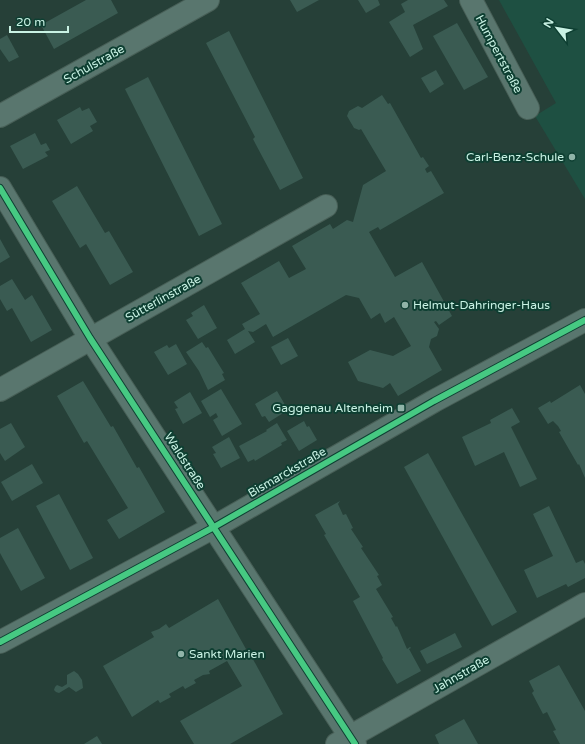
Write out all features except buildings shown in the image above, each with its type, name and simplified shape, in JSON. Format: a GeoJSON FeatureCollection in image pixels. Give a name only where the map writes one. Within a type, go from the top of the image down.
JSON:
{"type":"FeatureCollection","features":[{"type":"Feature","properties":{"kind":"street","name":"Schulstraße"},"geometry":{"type":"LineString","coordinates":[[0,116],[208,0]]}},
{"type":"Feature","properties":{"kind":"street","name":"Humpertstraße"},"geometry":{"type":"LineString","coordinates":[[471,0],[528,108]]}},
{"type":"Feature","properties":{"kind":"street","name":"Waldstraße"},"geometry":{"type":"LineString","coordinates":[[0,188],[90,338],[214,527],[348,742]]}},
{"type":"Feature","properties":{"kind":"street","name":"Sütterlinstraße"},"geometry":{"type":"LineString","coordinates":[[0,390],[326,206]]}},
{"type":"Feature","properties":{"kind":"street","name":"Bismarckstraße"},"geometry":{"type":"LineString","coordinates":[[0,642],[214,527],[434,401],[585,320]]}},
{"type":"Feature","properties":{"kind":"street","name":"Jahnstraße"},"geometry":{"type":"LineString","coordinates":[[348,742],[585,604]]}},
{"type":"Feature","properties":{"kind":"shaded area"},"geometry":{"type":"Polygon","coordinates":[[[499,0],[585,0],[585,199],[535,116],[556,103],[499,0]]]}},
{"type":"Feature","properties":{"kind":"cycle path"},"geometry":{"type":"LineString","coordinates":[[0,188],[90,338],[355,744]]}},
{"type":"Feature","properties":{"kind":"cycle path"},"geometry":{"type":"LineString","coordinates":[[0,642],[214,527],[434,401],[585,320]]}},
{"type":"Feature","properties":{"kind":"place","name":"Carl-Benz-Schule"},"geometry":{"type":"Point","coordinates":[572,157]}},
{"type":"Feature","properties":{"kind":"place","name":"Helmut-Dahringer-Haus"},"geometry":{"type":"Point","coordinates":[405,305]}},
{"type":"Feature","properties":{"kind":"place","name":"Gaggenau Altenheim"},"geometry":{"type":"Point","coordinates":[401,408]}},
{"type":"Feature","properties":{"kind":"place","name":"Sankt Marien"},"geometry":{"type":"Point","coordinates":[181,654]}}]}
